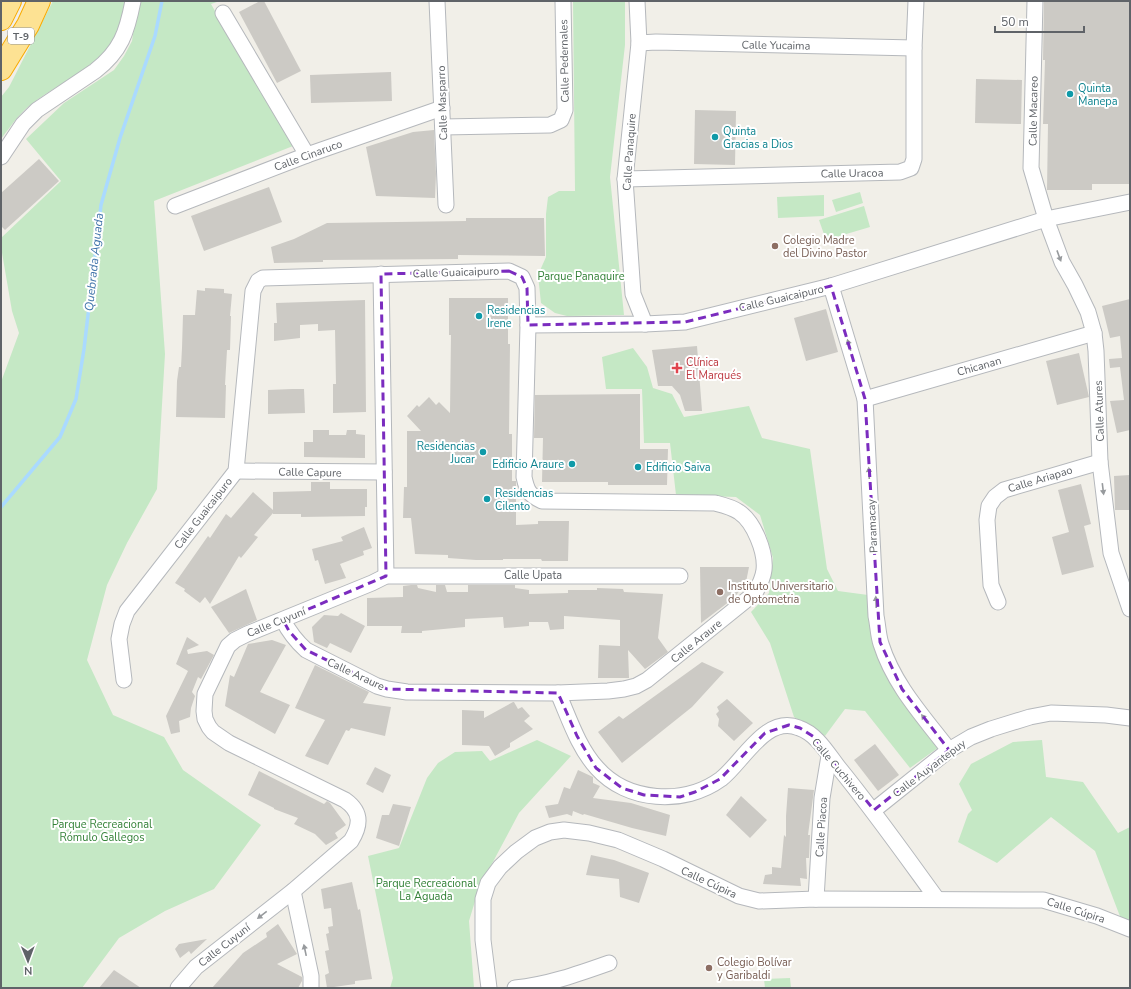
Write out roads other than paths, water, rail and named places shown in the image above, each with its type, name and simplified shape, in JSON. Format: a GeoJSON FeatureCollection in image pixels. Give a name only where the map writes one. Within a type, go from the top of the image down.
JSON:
{"type":"FeatureCollection","features":[{"type":"Feature","properties":{"kind":"highway","name":"T-9"},"geometry":{"type":"LineString","coordinates":[[1,19],[10,1]]}},
{"type":"Feature","properties":{"kind":"highway","name":"T-9"},"geometry":{"type":"LineString","coordinates":[[1,69],[28,25],[39,1]]}},
{"type":"Feature","properties":{"kind":"street"},"geometry":{"type":"LineString","coordinates":[[1,157],[23,124],[37,110],[104,64],[119,48],[124,36],[133,1]]}},
{"type":"Feature","properties":{"kind":"street","name":"Calle Masparro"},"geometry":{"type":"LineString","coordinates":[[437,1],[446,206]]}},
{"type":"Feature","properties":{"kind":"street","name":"Calle Pedernales"},"geometry":{"type":"LineString","coordinates":[[443,127],[550,125],[561,120],[565,110],[563,1]]}},
{"type":"Feature","properties":{"kind":"street","name":"Calle Panaquire"},"geometry":{"type":"LineString","coordinates":[[637,1],[639,43],[625,179],[633,294],[645,324]]}},
{"type":"Feature","properties":{"kind":"street","name":"Calle Uracoa"},"geometry":{"type":"LineString","coordinates":[[625,179],[900,172],[911,168],[914,159],[914,48],[916,1]]}},
{"type":"Feature","properties":{"kind":"street","name":"Calle Macareo"},"geometry":{"type":"LineString","coordinates":[[1035,1],[1032,168],[1046,219]]}},
{"type":"Feature","properties":{"kind":"street"},"geometry":{"type":"LineString","coordinates":[[223,13],[307,155]]}},
{"type":"Feature","properties":{"kind":"street","name":"Calle Yucaima"},"geometry":{"type":"LineString","coordinates":[[639,43],[672,42],[914,48]]}},
{"type":"Feature","properties":{"kind":"street","name":"Calle Cinaruco"},"geometry":{"type":"LineString","coordinates":[[175,206],[307,155],[442,108]]}},
{"type":"Feature","properties":{"kind":"street","name":"Calle Guaicaipuro"},"geometry":{"type":"LineString","coordinates":[[124,680],[119,639],[122,624],[127,611],[236,471],[253,291],[255,286],[263,278],[509,271],[522,277],[527,288],[528,325],[645,324],[685,322],[831,286],[1046,219],[1130,202]]}},
{"type":"Feature","properties":{"kind":"street","name":"Calle Atures"},"geometry":{"type":"LineString","coordinates":[[1046,219],[1062,262],[1088,312],[1094,332],[1097,359],[1100,462],[1111,553],[1130,609]]}},
{"type":"Feature","properties":{"kind":"street"},"geometry":{"type":"LineString","coordinates":[[381,274],[386,576]]}},
{"type":"Feature","properties":{"kind":"street","name":"Paramacay"},"geometry":{"type":"LineString","coordinates":[[831,286],[865,399],[876,616],[880,642],[890,667],[902,690],[949,750]]}},
{"type":"Feature","properties":{"kind":"street","name":"Calle Araure"},"geometry":{"type":"LineString","coordinates":[[283,620],[298,642],[306,650],[378,686],[387,689],[407,692],[558,693],[624,689],[636,686],[647,680],[755,593],[762,582],[764,570],[760,544],[749,523],[740,512],[728,506],[715,503],[542,502],[532,497],[526,488],[524,477],[528,325]]}},
{"type":"Feature","properties":{"kind":"street","name":"Chicanan"},"geometry":{"type":"LineString","coordinates":[[865,399],[1094,332]]}},
{"type":"Feature","properties":{"kind":"street","name":"Calle Ariapao"},"geometry":{"type":"LineString","coordinates":[[998,602],[991,585],[987,520],[989,506],[995,497],[1004,490],[1100,462]]}},
{"type":"Feature","properties":{"kind":"street","name":"Calle Capure"},"geometry":{"type":"LineString","coordinates":[[236,471],[384,472]]}},
{"type":"Feature","properties":{"kind":"street","name":"Calle Upata"},"geometry":{"type":"LineString","coordinates":[[386,576],[680,576]]}},
{"type":"Feature","properties":{"kind":"street","name":"Calle Cuyuní"},"geometry":{"type":"LineString","coordinates":[[178,988],[196,967],[293,891],[351,841],[356,834],[358,826],[356,810],[346,800],[221,738],[209,726],[205,719],[205,694],[228,646],[235,640],[247,634],[386,576]]}},
{"type":"Feature","properties":{"kind":"street","name":"Calle Cuchivero"},"geometry":{"type":"LineString","coordinates":[[558,693],[577,736],[596,768],[622,788],[644,795],[680,797],[707,787],[731,770],[765,733],[789,725],[800,728],[814,737],[874,810],[937,899]]}},
{"type":"Feature","properties":{"kind":"street","name":"Calle Auyantepuy"},"geometry":{"type":"LineString","coordinates":[[874,810],[949,750],[971,737],[1030,717],[1052,713],[1106,715],[1130,718]]}},
{"type":"Feature","properties":{"kind":"street","name":"Calle Piacoa"},"geometry":{"type":"LineString","coordinates":[[816,899],[822,798],[829,756]]}},
{"type":"Feature","properties":{"kind":"street","name":"Calle Cúpira"},"geometry":{"type":"LineString","coordinates":[[489,988],[483,940],[483,899],[488,883],[500,867],[516,852],[535,838],[550,832],[564,830],[589,833],[618,840],[662,859],[739,896],[759,901],[816,899],[1043,900],[1097,916],[1130,929]]}},
{"type":"Feature","properties":{"kind":"street"},"geometry":{"type":"LineString","coordinates":[[293,891],[311,976],[311,988]]}},
{"type":"Feature","properties":{"kind":"street"},"geometry":{"type":"LineString","coordinates":[[515,988],[533,986],[562,979],[609,963]]}},
{"type":"Feature","properties":{"kind":"waterway","name":"Quebrada Aguada"},"geometry":{"type":"LineString","coordinates":[[1,507],[60,437],[76,399],[84,349],[101,205],[120,138],[155,36],[162,1]]}},
{"type":"Feature","properties":{"kind":"place","name":"Quinta Manepa"},"geometry":{"type":"Point","coordinates":[1070,94]}},
{"type":"Feature","properties":{"kind":"place","name":"Quinta Gracias a Dios"},"geometry":{"type":"Point","coordinates":[715,137]}},
{"type":"Feature","properties":{"kind":"place","name":"Colegio Madre del Divino Pastor"},"geometry":{"type":"Point","coordinates":[775,246]}},
{"type":"Feature","properties":{"kind":"place","name":"Residencias Irene"},"geometry":{"type":"Point","coordinates":[479,316]}},
{"type":"Feature","properties":{"kind":"place","name":"Clínica El Marqués"},"geometry":{"type":"Point","coordinates":[677,368]}},
{"type":"Feature","properties":{"kind":"place","name":"Residencias Jucar"},"geometry":{"type":"Point","coordinates":[483,452]}},
{"type":"Feature","properties":{"kind":"place","name":"Edificio Araure"},"geometry":{"type":"Point","coordinates":[572,464]}},
{"type":"Feature","properties":{"kind":"place","name":"Edificio Saiva"},"geometry":{"type":"Point","coordinates":[638,467]}},
{"type":"Feature","properties":{"kind":"place","name":"Residencias Cilento"},"geometry":{"type":"Point","coordinates":[487,499]}},
{"type":"Feature","properties":{"kind":"place","name":"Instituto Universitario de Optometria"},"geometry":{"type":"Point","coordinates":[720,592]}},
{"type":"Feature","properties":{"kind":"place","name":"Colegio Bolívar y Garibaldi"},"geometry":{"type":"Point","coordinates":[709,968]}},
{"type":"Feature","properties":{"kind":"park label","name":"Parque Panaquire"},"geometry":{"type":"Point","coordinates":[581,276]}},
{"type":"Feature","properties":{"kind":"park label","name":"Parque Recreacional Rómulo Gallegos"},"geometry":{"type":"Point","coordinates":[102,830]}},
{"type":"Feature","properties":{"kind":"park label","name":"Parque Recreacional La Aguada"},"geometry":{"type":"Point","coordinates":[426,889]}}]}
